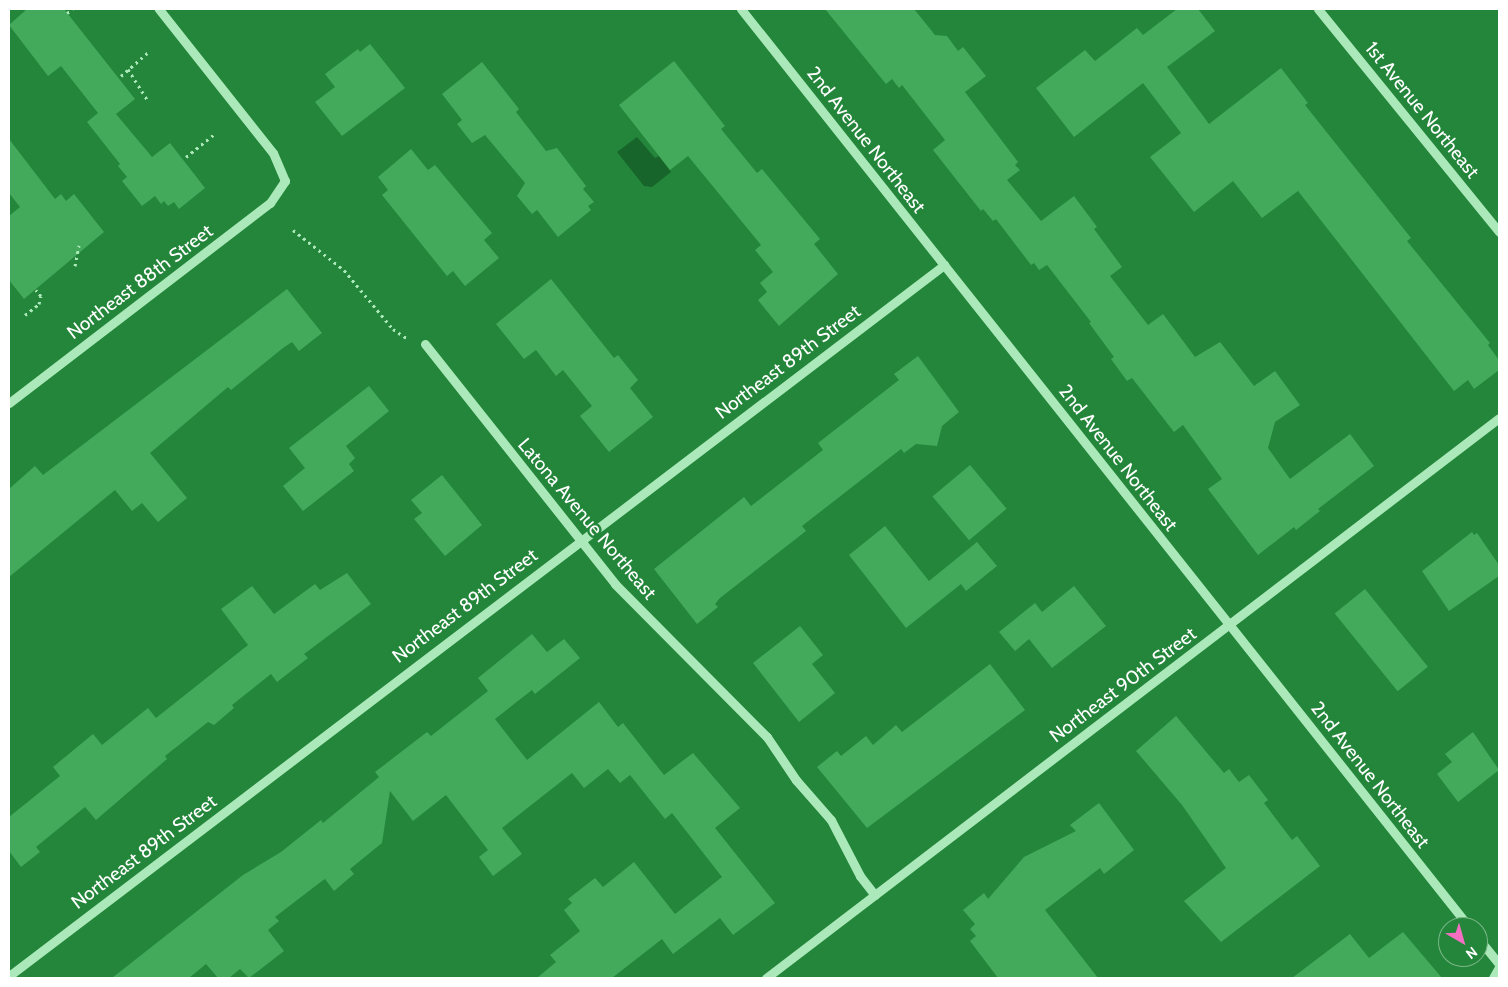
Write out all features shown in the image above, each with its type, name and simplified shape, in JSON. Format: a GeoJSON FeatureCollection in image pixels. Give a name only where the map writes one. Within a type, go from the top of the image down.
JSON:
{"type":"FeatureCollection","features":[{"type":"Feature","properties":{"kind":"street","name":"Northeast 88th Street"},"geometry":{"type":"LineString","coordinates":[[9,403],[270,203],[285,181],[273,153],[158,9]]}},
{"type":"Feature","properties":{"kind":"street","name":"2nd Avenue Northeast"},"geometry":{"type":"LineString","coordinates":[[741,9],[1462,917]]}},
{"type":"Feature","properties":{"kind":"street","name":"1st Avenue Northeast"},"geometry":{"type":"LineString","coordinates":[[1318,9],[1499,232]]}},
{"type":"Feature","properties":{"kind":"street","name":"Northeast 89th Street"},"geometry":{"type":"LineString","coordinates":[[9,976],[579,539],[944,264]]}},
{"type":"Feature","properties":{"kind":"street","name":"Latona Avenue Northeast"},"geometry":{"type":"LineString","coordinates":[[425,344],[624,594],[767,737],[796,780],[831,820],[860,876],[875,895]]}},
{"type":"Feature","properties":{"kind":"street","name":"Northeast 90th Street"},"geometry":{"type":"LineString","coordinates":[[766,978],[1499,418]]}},
{"type":"Feature","properties":{"kind":"street"},"geometry":{"type":"LineString","coordinates":[[1488,951],[1499,966],[1493,978]]}},
{"type":"Feature","properties":{"kind":"path"},"geometry":{"type":"LineString","coordinates":[[67,13],[73,9]]}},
{"type":"Feature","properties":{"kind":"path"},"geometry":{"type":"LineString","coordinates":[[121,76],[150,52]]}},
{"type":"Feature","properties":{"kind":"path"},"geometry":{"type":"LineString","coordinates":[[128,70],[147,100]]}},
{"type":"Feature","properties":{"kind":"path"},"geometry":{"type":"LineString","coordinates":[[186,157],[214,134]]}},
{"type":"Feature","properties":{"kind":"path"},"geometry":{"type":"LineString","coordinates":[[293,230],[344,270],[393,329],[406,339],[425,344]]}},
{"type":"Feature","properties":{"kind":"path"},"geometry":{"type":"LineString","coordinates":[[76,266],[79,245]]}},
{"type":"Feature","properties":{"kind":"path"},"geometry":{"type":"LineString","coordinates":[[25,315],[39,304],[41,296],[36,290]]}},
{"type":"Feature","properties":{"kind":"shaded area"},"geometry":{"type":"Polygon","coordinates":[[[637,137],[655,158],[659,156],[671,172],[652,187],[644,186],[617,152],[637,137]]]}},
{"type":"Feature","properties":{"kind":"building"},"geometry":{"type":"Polygon","coordinates":[[[27,9],[64,9],[135,99],[116,114],[152,157],[170,143],[205,188],[179,209],[174,202],[168,206],[164,201],[161,204],[155,196],[142,206],[122,181],[127,177],[118,166],[120,164],[87,122],[98,113],[61,66],[48,76],[9,25],[27,9]]]}},
{"type":"Feature","properties":{"kind":"building"},"geometry":{"type":"Polygon","coordinates":[[[825,9],[914,9],[935,35],[947,36],[958,51],[963,47],[986,76],[965,92],[1018,162],[1015,165],[1020,170],[1007,180],[1041,221],[1074,196],[1097,227],[1094,229],[1122,267],[1110,276],[1148,325],[1163,314],[1195,357],[1220,342],[1254,386],[1275,371],[1300,405],[1275,422],[1268,448],[1290,479],[1350,434],[1374,466],[1318,509],[1320,511],[1296,530],[1294,527],[1258,555],[1208,489],[1222,479],[1183,425],[1174,432],[1132,378],[1127,381],[1111,359],[1114,357],[1089,323],[1091,322],[1047,265],[1039,270],[1034,263],[1031,265],[996,219],[993,221],[983,209],[981,211],[933,150],[945,140],[902,85],[899,88],[892,79],[886,84],[825,9]]]}},
{"type":"Feature","properties":{"kind":"building"},"geometry":{"type":"Polygon","coordinates":[[[1177,9],[1198,9],[1215,31],[1167,67],[1209,124],[1281,68],[1308,103],[1305,105],[1411,238],[1407,241],[1490,343],[1488,345],[1499,360],[1499,370],[1474,389],[1468,380],[1454,391],[1298,191],[1262,218],[1233,181],[1194,212],[1150,157],[1181,133],[1143,83],[1074,137],[1036,88],[1085,50],[1095,61],[1137,28],[1143,35],[1177,9]]]}},
{"type":"Feature","properties":{"kind":"building"},"geometry":{"type":"Polygon","coordinates":[[[370,44],[405,88],[342,136],[315,102],[335,87],[325,74],[358,49],[360,52],[370,44]]]}},
{"type":"Feature","properties":{"kind":"building"},"geometry":{"type":"Polygon","coordinates":[[[674,61],[725,126],[721,129],[757,173],[762,169],[820,239],[814,244],[838,274],[779,326],[758,300],[767,292],[760,283],[773,272],[755,250],[761,245],[688,156],[670,170],[619,105],[674,61]]]}},
{"type":"Feature","properties":{"kind":"building"},"geometry":{"type":"Polygon","coordinates":[[[482,62],[519,109],[516,112],[546,151],[557,148],[586,186],[583,189],[594,202],[588,206],[591,210],[558,237],[537,210],[532,214],[517,196],[525,183],[485,135],[472,143],[457,124],[462,120],[442,94],[482,62]]]}},
{"type":"Feature","properties":{"kind":"building"},"geometry":{"type":"Polygon","coordinates":[[[9,139],[55,199],[61,194],[66,201],[74,194],[104,232],[24,299],[9,280],[9,216],[20,207],[9,193],[9,139]]]}},
{"type":"Feature","properties":{"kind":"building"},"geometry":{"type":"Polygon","coordinates":[[[411,149],[428,170],[435,165],[492,233],[484,240],[499,258],[465,286],[453,271],[447,276],[382,195],[388,190],[378,177],[411,149]]]}},
{"type":"Feature","properties":{"kind":"building"},"geometry":{"type":"Polygon","coordinates":[[[551,279],[614,358],[618,355],[638,380],[630,388],[653,417],[609,452],[580,416],[592,406],[563,370],[556,376],[536,350],[524,359],[496,324],[551,279]]]}},
{"type":"Feature","properties":{"kind":"building"},"geometry":{"type":"Polygon","coordinates":[[[287,289],[322,333],[299,351],[292,342],[283,348],[231,390],[228,387],[150,453],[187,498],[158,522],[142,503],[132,511],[115,490],[9,577],[9,489],[35,466],[43,475],[287,289]]]}},
{"type":"Feature","properties":{"kind":"building"},"geometry":{"type":"Polygon","coordinates":[[[918,356],[959,412],[942,426],[937,446],[916,444],[904,453],[901,449],[802,526],[806,531],[720,598],[715,604],[718,607],[697,624],[654,569],[744,497],[751,506],[823,450],[818,443],[899,380],[894,374],[918,356]]]}},
{"type":"Feature","properties":{"kind":"building"},"geometry":{"type":"Polygon","coordinates":[[[369,386],[389,411],[346,446],[355,458],[349,464],[354,471],[303,511],[283,486],[305,468],[289,448],[369,386]]]}},
{"type":"Feature","properties":{"kind":"building"},"geometry":{"type":"Polygon","coordinates":[[[970,465],[1007,509],[969,540],[932,496],[970,465]]]}},
{"type":"Feature","properties":{"kind":"building"},"geometry":{"type":"Polygon","coordinates":[[[442,475],[482,525],[445,556],[414,519],[422,513],[411,500],[442,475]]]}},
{"type":"Feature","properties":{"kind":"building"},"geometry":{"type":"Polygon","coordinates":[[[885,526],[929,581],[977,542],[997,566],[966,591],[961,584],[906,628],[849,555],[885,526]]]}},
{"type":"Feature","properties":{"kind":"building"},"geometry":{"type":"Polygon","coordinates":[[[1472,532],[1474,535],[1477,533],[1499,565],[1499,576],[1449,611],[1422,571],[1472,532]]]}},
{"type":"Feature","properties":{"kind":"building"},"geometry":{"type":"Polygon","coordinates":[[[347,573],[371,604],[304,654],[308,658],[277,682],[271,674],[232,705],[234,708],[214,725],[208,722],[165,756],[167,759],[96,820],[85,807],[36,847],[40,852],[21,867],[9,851],[9,817],[60,776],[53,767],[93,734],[102,745],[148,708],[156,718],[248,645],[221,609],[252,586],[274,614],[315,584],[320,590],[347,573]]]}},
{"type":"Feature","properties":{"kind":"building"},"geometry":{"type":"Polygon","coordinates":[[[1074,586],[1106,626],[1052,668],[1029,639],[1015,651],[999,632],[1035,603],[1042,612],[1074,586]]]}},
{"type":"Feature","properties":{"kind":"building"},"geometry":{"type":"Polygon","coordinates":[[[1365,589],[1428,667],[1398,691],[1335,614],[1365,589]]]}},
{"type":"Feature","properties":{"kind":"building"},"geometry":{"type":"Polygon","coordinates":[[[800,626],[823,655],[812,664],[835,693],[799,722],[753,663],[800,626]]]}},
{"type":"Feature","properties":{"kind":"building"},"geometry":{"type":"Polygon","coordinates":[[[532,634],[547,652],[564,639],[580,658],[535,694],[532,690],[495,719],[527,760],[599,702],[618,727],[623,723],[664,775],[693,753],[740,808],[715,828],[775,903],[733,935],[720,918],[673,954],[662,939],[612,978],[537,978],[556,962],[550,955],[580,931],[564,910],[572,903],[568,899],[595,878],[603,887],[634,862],[675,914],[722,877],[672,813],[665,819],[630,775],[620,783],[608,769],[584,788],[572,773],[502,828],[522,854],[493,876],[479,857],[488,850],[446,795],[413,821],[390,791],[382,843],[350,869],[354,874],[334,891],[325,879],[275,917],[279,921],[268,930],[284,951],[249,978],[240,969],[229,978],[218,978],[206,964],[189,978],[112,978],[243,875],[281,852],[321,820],[323,823],[379,777],[375,772],[427,732],[431,736],[488,691],[478,678],[532,634]]]}},
{"type":"Feature","properties":{"kind":"building"},"geometry":{"type":"Polygon","coordinates":[[[990,664],[1025,710],[867,828],[817,767],[837,751],[841,756],[866,736],[873,745],[896,725],[902,732],[990,664]]]}},
{"type":"Feature","properties":{"kind":"building"},"geometry":{"type":"Polygon","coordinates":[[[1176,716],[1224,773],[1229,769],[1239,782],[1249,775],[1268,800],[1264,803],[1292,840],[1297,836],[1320,866],[1221,942],[1184,901],[1226,868],[1182,805],[1136,751],[1176,716]]]}},
{"type":"Feature","properties":{"kind":"building"},"geometry":{"type":"Polygon","coordinates":[[[1473,732],[1499,770],[1458,802],[1437,774],[1452,762],[1445,754],[1473,732]]]}},
{"type":"Feature","properties":{"kind":"building"},"geometry":{"type":"Polygon","coordinates":[[[1099,803],[1134,850],[1104,874],[1100,868],[1045,910],[1098,978],[998,978],[970,941],[976,936],[970,929],[975,924],[963,910],[984,893],[988,899],[1024,857],[1076,831],[1070,825],[1099,803]]]}},
{"type":"Feature","properties":{"kind":"building"},"geometry":{"type":"Polygon","coordinates":[[[1403,932],[1442,978],[1292,978],[1350,934],[1369,958],[1403,932]]]}}]}
